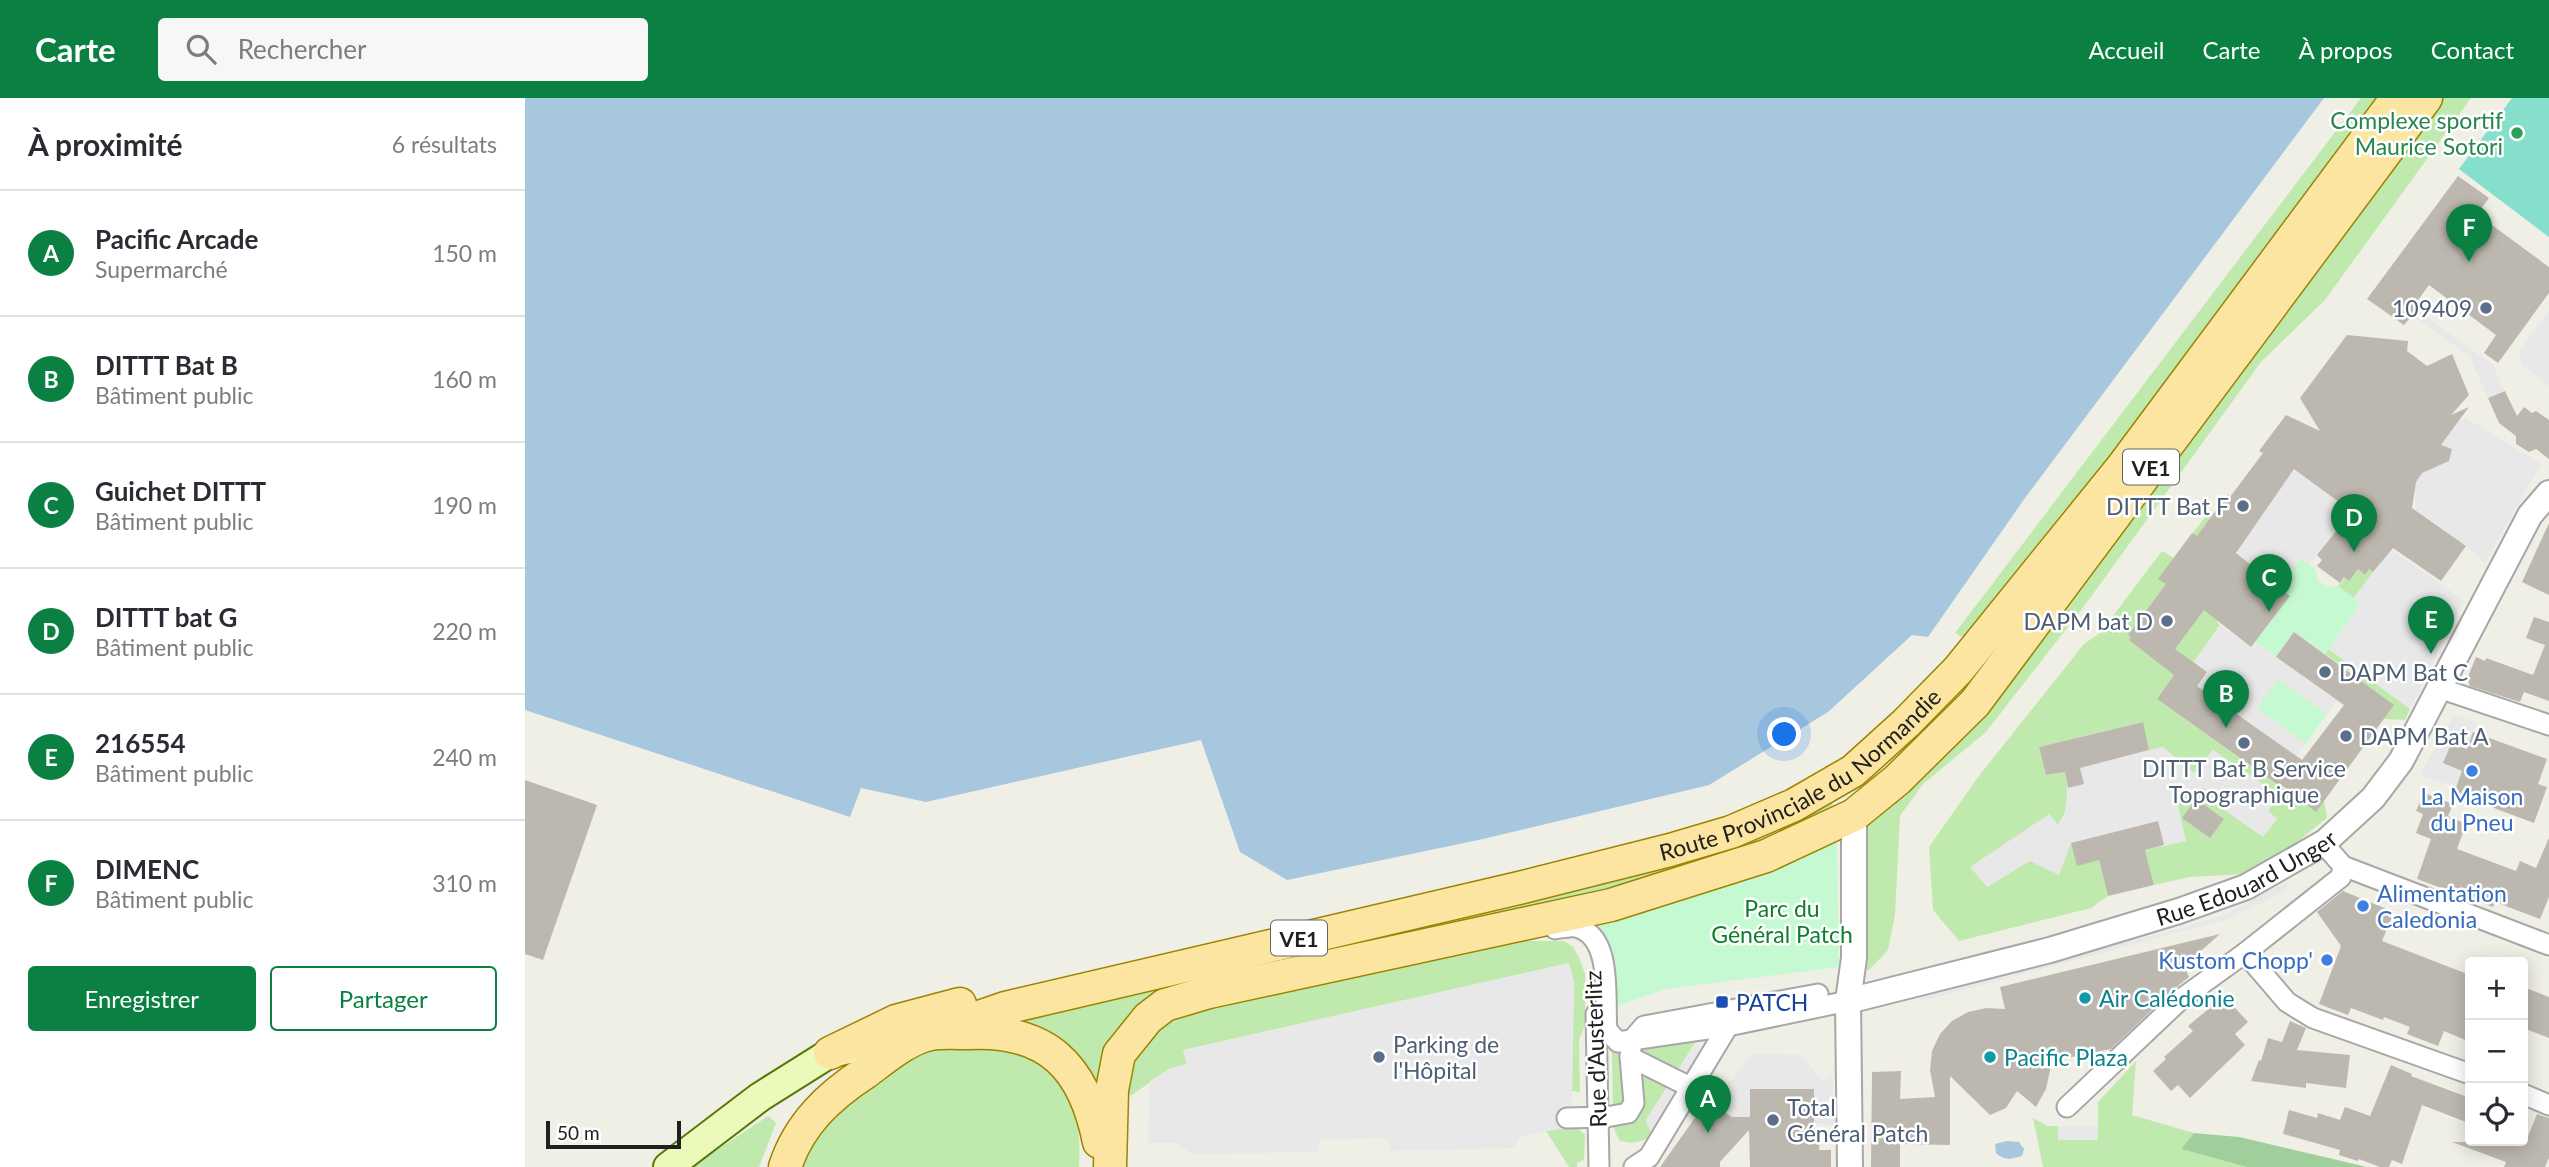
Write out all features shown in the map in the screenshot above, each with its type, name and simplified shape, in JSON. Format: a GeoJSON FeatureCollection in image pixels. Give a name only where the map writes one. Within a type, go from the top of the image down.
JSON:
{"type":"FeatureCollection","features":[{"type":"Feature","properties":{"kind":"main road","name":"Route Provinciale du Normandie"},"geometry":{"type":"LineString","coordinates":[[785,1167],[789,1154],[810,1117],[836,1092],[917,1040],[1005,1008],[1534,884],[1731,832],[1794,805],[1853,771],[1906,723],[1958,670],[2123,466],[2397,98]]}},
{"type":"Feature","properties":{"kind":"main road","name":"Route Provinciale du Normandie"},"geometry":{"type":"LineString","coordinates":[[1439,943],[1611,905],[1766,856],[1849,818],[1915,764],[1975,704],[2426,98]]}},
{"type":"Feature","properties":{"kind":"main road"},"geometry":{"type":"LineString","coordinates":[[1849,818],[1848,798],[1885,767],[1947,706],[1958,670]]}},
{"type":"Feature","properties":{"kind":"main road"},"geometry":{"type":"LineString","coordinates":[[668,1167],[759,1097],[830,1053],[895,1021],[1163,956],[1315,934]]}},
{"type":"Feature","properties":{"kind":"main road","name":"VE1"},"geometry":{"type":"LineString","coordinates":[[1110,1167],[1112,1090],[1119,1054],[1148,1018],[1165,1005],[1209,992],[1439,943]]}},
{"type":"Feature","properties":{"kind":"main road"},"geometry":{"type":"LineString","coordinates":[[830,1053],[875,1044],[984,1032],[1021,1037],[1042,1045],[1062,1059],[1088,1098],[1104,1167]]}},
{"type":"Feature","properties":{"kind":"street","name":"Rue Edouard Unger"},"geometry":{"type":"LineString","coordinates":[[1631,1049],[1849,994],[2050,950],[2179,911],[2246,887],[2323,843],[2373,798],[2401,761],[2530,515],[2549,493]]}},
{"type":"Feature","properties":{"kind":"street"},"geometry":{"type":"LineString","coordinates":[[2439,688],[2549,725]]}},
{"type":"Feature","properties":{"kind":"street"},"geometry":{"type":"LineString","coordinates":[[1849,818],[1854,958],[1849,994],[1850,1167]]}},
{"type":"Feature","properties":{"kind":"street"},"geometry":{"type":"LineString","coordinates":[[2323,843],[2343,866],[2549,945]]}},
{"type":"Feature","properties":{"kind":"street"},"geometry":{"type":"LineString","coordinates":[[2067,1107],[2181,999],[2245,953],[2341,877],[2343,866]]}},
{"type":"Feature","properties":{"kind":"street","name":"Rue d'Austerlitz"},"geometry":{"type":"LineString","coordinates":[[1439,943],[1471,942],[1574,926],[1589,933],[1601,947],[1607,1030],[1618,1042],[1631,1049]]}},
{"type":"Feature","properties":{"kind":"street","name":"Rue d'Austerlitz"},"geometry":{"type":"LineString","coordinates":[[1439,943],[1468,946],[1538,937],[1572,938],[1585,947],[1593,964],[1598,1052],[1599,1167]]}},
{"type":"Feature","properties":{"kind":"street"},"geometry":{"type":"LineString","coordinates":[[2245,953],[2287,1002],[2313,1018],[2465,1072]]}},
{"type":"Feature","properties":{"kind":"street","name":"Rue Edouard Unger"},"geometry":{"type":"LineString","coordinates":[[1631,1049],[1644,1026],[1849,994]]}},
{"type":"Feature","properties":{"kind":"street"},"geometry":{"type":"LineString","coordinates":[[1642,1162],[1692,1088],[1728,1026]]}},
{"type":"Feature","properties":{"kind":"street"},"geometry":{"type":"LineString","coordinates":[[1631,1049],[1692,1088]]}},
{"type":"Feature","properties":{"kind":"street"},"geometry":{"type":"LineString","coordinates":[[1567,1118],[1628,1113],[1634,1103],[1631,1049]]}},
{"type":"Feature","properties":{"kind":"street"},"geometry":{"type":"LineString","coordinates":[[2528,1096],[2549,1105]]}},
{"type":"Feature","properties":{"kind":"green space"},"geometry":{"type":"Polygon","coordinates":[[[2361,98],[2383,98],[1970,642],[1955,633],[2361,98]]]}},
{"type":"Feature","properties":{"kind":"green space"},"geometry":{"type":"Polygon","coordinates":[[[2440,98],[2471,98],[2325,300],[2261,362],[2088,601],[1986,732],[1923,784],[1900,816],[1895,915],[1888,950],[1868,971],[1858,963],[1860,825],[2440,98]]]}},
{"type":"Feature","properties":{"kind":"green space"},"geometry":{"type":"Polygon","coordinates":[[[2208,513],[2244,542],[2236,553],[2217,622],[2220,625],[2193,663],[2186,658],[2157,699],[2316,811],[2324,800],[2327,818],[2288,849],[2245,874],[2190,877],[2154,885],[2145,850],[2186,841],[2176,797],[2205,787],[2277,819],[2213,750],[2194,773],[2163,747],[2149,750],[2142,722],[2039,747],[2046,775],[2065,772],[2067,800],[2064,814],[2057,825],[2049,814],[2030,861],[2071,843],[2077,865],[2099,860],[2108,896],[2091,908],[1959,941],[1933,910],[1929,847],[1978,777],[2084,644],[2100,633],[2162,551],[2174,558],[2208,513]]]}},
{"type":"Feature","properties":{"kind":"green space"},"geometry":{"type":"Polygon","coordinates":[[[2301,558],[2315,569],[2318,581],[2329,587],[2338,586],[2361,603],[2325,654],[2294,632],[2276,657],[2255,641],[2290,596],[2279,586],[2301,558]]]}},
{"type":"Feature","properties":{"kind":"green space"},"geometry":{"type":"Polygon","coordinates":[[[2358,569],[2364,574],[2369,569],[2373,572],[2354,598],[2338,586],[2345,577],[2358,569]]]}},
{"type":"Feature","properties":{"kind":"green space"},"geometry":{"type":"Polygon","coordinates":[[[2329,649],[2410,709],[2405,720],[2384,719],[2361,679],[2325,654],[2329,649]]]}},
{"type":"Feature","properties":{"kind":"green space"},"geometry":{"type":"Polygon","coordinates":[[[2278,679],[2327,714],[2306,744],[2257,708],[2278,679]]]}},
{"type":"Feature","properties":{"kind":"green space"},"geometry":{"type":"Polygon","coordinates":[[[1834,793],[1831,816],[1738,856],[1590,897],[1180,989],[1113,1048],[1094,1087],[999,1019],[1834,793]]]}},
{"type":"Feature","properties":{"kind":"green space","name":"Parc du Général Patch"},"geometry":{"type":"Polygon","coordinates":[[[1837,839],[1839,967],[1665,989],[1612,1008],[1584,921],[1721,889],[1837,839]]]}},
{"type":"Feature","properties":{"kind":"green space"},"geometry":{"type":"Polygon","coordinates":[[[1519,941],[1564,941],[1573,947],[1579,957],[1585,974],[1585,1025],[1579,1040],[1580,1092],[1572,1091],[1574,982],[1569,963],[1183,1050],[1187,1064],[1169,1069],[1132,1095],[1113,1096],[1124,1060],[1180,1010],[1519,941]]]}},
{"type":"Feature","properties":{"kind":"green space"},"geometry":{"type":"Polygon","coordinates":[[[1698,1038],[1646,1120],[1652,1135],[1636,1142],[1619,1140],[1613,1127],[1612,1051],[1698,1038]]]}},
{"type":"Feature","properties":{"kind":"green space"},"geometry":{"type":"Polygon","coordinates":[[[961,1047],[1014,1052],[1036,1063],[1062,1086],[1074,1110],[1077,1123],[1079,1167],[798,1167],[822,1126],[865,1083],[921,1053],[961,1047]]]}},
{"type":"Feature","properties":{"kind":"green space"},"geometry":{"type":"Polygon","coordinates":[[[2136,1061],[2132,1115],[2194,1133],[2181,1149],[2247,1167],[2043,1167],[2033,1118],[2047,1126],[2058,1126],[2059,1140],[2098,1140],[2098,1102],[2136,1061]]]}},
{"type":"Feature","properties":{"kind":"green space"},"geometry":{"type":"Polygon","coordinates":[[[768,1116],[776,1123],[759,1167],[691,1167],[768,1116]]]}},
{"type":"Feature","properties":{"kind":"green space"},"geometry":{"type":"Polygon","coordinates":[[[1576,1126],[1585,1135],[1584,1160],[1577,1163],[1577,1167],[1569,1167],[1546,1131],[1576,1126]]]}},
{"type":"Feature","properties":{"kind":"green space"},"geometry":{"type":"Polygon","coordinates":[[[2194,1133],[2239,1137],[2367,1167],[2247,1167],[2181,1149],[2194,1133]]]}},
{"type":"Feature","properties":{"kind":"shaded area"},"geometry":{"type":"Polygon","coordinates":[[[525,98],[2324,98],[2025,498],[1928,637],[1912,635],[1828,712],[1709,785],[1483,839],[1287,880],[1240,852],[1201,740],[926,802],[861,788],[850,817],[525,710],[525,98]]]}},
{"type":"Feature","properties":{"kind":"shaded area","name":"Complexe sportif Maurice Sotori"},"geometry":{"type":"Polygon","coordinates":[[[2512,98],[2549,98],[2549,237],[2459,169],[2512,98]]]}},
{"type":"Feature","properties":{"kind":"shaded area"},"geometry":{"type":"Polygon","coordinates":[[[2417,310],[2493,365],[2504,391],[2488,398],[2469,356],[2413,316],[2417,310]]]}},
{"type":"Feature","properties":{"kind":"shaded area"},"geometry":{"type":"Polygon","coordinates":[[[2549,310],[2549,386],[2522,365],[2519,351],[2549,310]]]}},
{"type":"Feature","properties":{"kind":"shaded area"},"geometry":{"type":"Polygon","coordinates":[[[2466,418],[2541,464],[2485,562],[2416,510],[2414,484],[2432,458],[2437,467],[2449,461],[2452,449],[2441,445],[2459,422],[2466,418]]]}},
{"type":"Feature","properties":{"kind":"shaded area"},"geometry":{"type":"Polygon","coordinates":[[[2294,469],[2343,505],[2337,517],[2344,523],[2309,564],[2301,558],[2279,586],[2236,553],[2294,469]]]}},
{"type":"Feature","properties":{"kind":"shaded area"},"geometry":{"type":"Polygon","coordinates":[[[2391,550],[2464,600],[2410,709],[2329,649],[2361,604],[2354,598],[2391,550]]]}},
{"type":"Feature","properties":{"kind":"shaded area"},"geometry":{"type":"Polygon","coordinates":[[[2220,625],[2250,646],[2254,641],[2337,701],[2327,714],[2278,679],[2257,708],[2306,744],[2296,757],[2197,686],[2193,663],[2220,625]]]}},
{"type":"Feature","properties":{"kind":"shaded area"},"geometry":{"type":"Polygon","coordinates":[[[2454,715],[2477,722],[2467,749],[2451,744],[2444,763],[2462,771],[2456,787],[2420,775],[2454,715]]]}},
{"type":"Feature","properties":{"kind":"shaded area"},"geometry":{"type":"Polygon","coordinates":[[[2163,747],[2194,773],[2213,750],[2279,795],[2268,811],[2277,819],[2263,837],[2214,803],[2204,787],[2176,797],[2186,841],[2164,845],[2158,821],[2071,843],[2059,875],[2030,861],[1987,887],[1970,867],[2049,814],[2058,825],[2064,817],[2068,788],[2084,783],[2080,768],[2163,747]]]}},
{"type":"Feature","properties":{"kind":"shaded area"},"geometry":{"type":"Polygon","coordinates":[[[2290,880],[2287,890],[2225,920],[1921,1001],[1916,996],[2223,915],[2290,880]]]}},
{"type":"Feature","properties":{"kind":"shaded area","name":"Parking de l'Hôpital"},"geometry":{"type":"Polygon","coordinates":[[[1569,963],[1574,982],[1571,1127],[1520,1136],[1513,1148],[1390,1151],[1388,1138],[1319,1140],[1318,1152],[1191,1154],[1176,1143],[1148,1143],[1150,1081],[1169,1069],[1187,1064],[1183,1050],[1569,963]]]}},
{"type":"Feature","properties":{"kind":"shaded area"},"geometry":{"type":"Polygon","coordinates":[[[1696,1042],[1707,1064],[1656,1145],[1646,1120],[1696,1042]]]}},
{"type":"Feature","properties":{"kind":"shaded area"},"geometry":{"type":"Polygon","coordinates":[[[1752,1054],[1801,1055],[1822,1081],[1832,1075],[1836,1126],[1814,1123],[1814,1089],[1751,1089],[1750,1117],[1732,1117],[1710,1102],[1716,1087],[1723,1090],[1752,1054]]]}},
{"type":"Feature","properties":{"kind":"shaded area"},"geometry":{"type":"Polygon","coordinates":[[[2058,1126],[2098,1126],[2098,1140],[2058,1140],[2058,1126]]]}},
{"type":"Feature","properties":{"kind":"shaded area"},"geometry":{"type":"Polygon","coordinates":[[[2019,1142],[2024,1149],[2022,1156],[2008,1159],[1996,1153],[1995,1144],[2019,1142]]]}},
{"type":"Feature","properties":{"kind":"building"},"geometry":{"type":"Polygon","coordinates":[[[2458,176],[2489,198],[2477,214],[2549,267],[2549,293],[2498,363],[2484,353],[2496,335],[2429,285],[2413,307],[2417,310],[2404,325],[2367,299],[2458,176]]]}},
{"type":"Feature","properties":{"kind":"building"},"geometry":{"type":"Polygon","coordinates":[[[2347,335],[2408,341],[2407,351],[2427,366],[2452,354],[2469,395],[2451,415],[2469,407],[2441,445],[2452,449],[2449,461],[2422,473],[2416,482],[2412,508],[2466,546],[2441,581],[2393,548],[2373,572],[2369,569],[2365,575],[2358,569],[2349,581],[2344,577],[2340,583],[2317,566],[2322,560],[2317,555],[2342,524],[2343,505],[2294,469],[2236,553],[2290,596],[2251,647],[2204,610],[2175,649],[2207,672],[2197,686],[2302,760],[2344,705],[2276,657],[2294,632],[2394,705],[2316,812],[2157,699],[2174,675],[2129,640],[2131,637],[2128,635],[2166,584],[2158,579],[2192,533],[2197,536],[2228,494],[2230,497],[2263,453],[2259,451],[2286,415],[2320,431],[2300,398],[2347,335]]]}},
{"type":"Feature","properties":{"kind":"building"},"geometry":{"type":"Polygon","coordinates":[[[2505,391],[2517,416],[2524,407],[2549,420],[2549,459],[2536,449],[2529,452],[2516,444],[2516,436],[2499,423],[2488,398],[2505,391]]]}},
{"type":"Feature","properties":{"kind":"building"},"geometry":{"type":"Polygon","coordinates":[[[2549,523],[2549,595],[2522,582],[2549,523]]]}},
{"type":"Feature","properties":{"kind":"building"},"geometry":{"type":"Polygon","coordinates":[[[2534,617],[2549,622],[2549,701],[2524,692],[2520,702],[2470,686],[2467,679],[2476,657],[2533,675],[2545,645],[2526,638],[2534,617]]]}},
{"type":"Feature","properties":{"kind":"building"},"geometry":{"type":"Polygon","coordinates":[[[2143,722],[2149,750],[2080,768],[2084,784],[2068,788],[2065,772],[2046,775],[2039,747],[2143,722]]]}},
{"type":"Feature","properties":{"kind":"building"},"geometry":{"type":"Polygon","coordinates":[[[2473,732],[2547,759],[2538,784],[2547,787],[2534,823],[2454,793],[2462,771],[2443,763],[2451,744],[2467,749],[2473,732]]]}},
{"type":"Feature","properties":{"kind":"building"},"geometry":{"type":"Polygon","coordinates":[[[525,780],[597,805],[543,960],[525,954],[525,780]]]}},
{"type":"Feature","properties":{"kind":"building"},"geometry":{"type":"Polygon","coordinates":[[[2424,793],[2453,804],[2448,816],[2466,824],[2457,849],[2516,871],[2520,861],[2536,868],[2549,838],[2549,897],[2540,919],[2495,902],[2493,907],[2417,879],[2431,839],[2416,833],[2423,814],[2416,811],[2424,793]]]}},
{"type":"Feature","properties":{"kind":"building"},"geometry":{"type":"Polygon","coordinates":[[[2196,799],[2224,819],[2210,838],[2182,818],[2196,799]]]}},
{"type":"Feature","properties":{"kind":"building"},"geometry":{"type":"Polygon","coordinates":[[[2158,821],[2164,845],[2145,850],[2154,885],[2108,896],[2099,860],[2077,866],[2071,843],[2158,821]]]}},
{"type":"Feature","properties":{"kind":"building"},"geometry":{"type":"Polygon","coordinates":[[[2343,891],[2394,912],[2382,941],[2465,973],[2465,1040],[2444,1031],[2438,1046],[2407,1034],[2410,1027],[2384,1017],[2383,1020],[2351,1008],[2348,1015],[2319,1004],[2341,946],[2317,912],[2343,891]]]}},
{"type":"Feature","properties":{"kind":"building"},"geometry":{"type":"Polygon","coordinates":[[[2220,934],[2184,966],[2189,977],[2111,1049],[2052,1061],[2046,1089],[2036,1107],[2017,1091],[2006,1108],[1990,1115],[1950,1076],[1950,1145],[1900,1144],[1900,1167],[1871,1167],[1872,1072],[1901,1071],[1900,1099],[1935,1097],[1930,1070],[1932,1051],[1940,1034],[1952,1021],[1968,1012],[1986,1008],[2005,1009],[2000,987],[2220,934]]]}},
{"type":"Feature","properties":{"kind":"building"},"geometry":{"type":"Polygon","coordinates":[[[2528,989],[2549,997],[2549,1038],[2528,1030],[2528,989]]]}},
{"type":"Feature","properties":{"kind":"building"},"geometry":{"type":"Polygon","coordinates":[[[2224,996],[2248,1022],[2235,1034],[2245,1045],[2190,1098],[2178,1085],[2171,1091],[2153,1071],[2166,1059],[2164,1057],[2193,1031],[2188,1026],[2224,996]]]}},
{"type":"Feature","properties":{"kind":"building"},"geometry":{"type":"Polygon","coordinates":[[[2290,1021],[2306,1028],[2297,1050],[2350,1055],[2346,1088],[2306,1083],[2306,1088],[2251,1081],[2268,1038],[2282,1042],[2290,1021]]]}},
{"type":"Feature","properties":{"kind":"building"},"geometry":{"type":"Polygon","coordinates":[[[2391,1065],[2412,1074],[2411,1076],[2465,1096],[2465,1122],[2422,1105],[2402,1164],[2392,1160],[2389,1167],[2380,1167],[2359,1159],[2358,1161],[2339,1155],[2340,1150],[2283,1134],[2289,1110],[2317,1118],[2318,1113],[2340,1120],[2345,1107],[2370,1116],[2391,1065]]]}},
{"type":"Feature","properties":{"kind":"building"},"geometry":{"type":"Polygon","coordinates":[[[1750,1089],[1814,1089],[1814,1131],[1820,1137],[1819,1150],[1831,1150],[1831,1167],[1750,1167],[1749,1130],[1720,1162],[1720,1167],[1660,1167],[1707,1101],[1732,1117],[1750,1117],[1750,1089]]]}},
{"type":"Feature","properties":{"kind":"building"},"geometry":{"type":"Polygon","coordinates":[[[2537,1114],[2549,1118],[2549,1158],[2545,1167],[2504,1167],[2506,1162],[2452,1142],[2465,1142],[2465,1146],[2528,1146],[2528,1136],[2537,1114]]]}},
{"type":"Feature","properties":{"kind":"place","name":"Complexe sportif Maurice Sotori"},"geometry":{"type":"Point","coordinates":[2517,133]}},
{"type":"Feature","properties":{"kind":"place","name":"DIMENC"},"geometry":{"type":"Point","coordinates":[2469,262]}},
{"type":"Feature","properties":{"kind":"place","name":"109409"},"geometry":{"type":"Point","coordinates":[2486,308]}},
{"type":"Feature","properties":{"kind":"place","name":"DITTT Bat F"},"geometry":{"type":"Point","coordinates":[2243,506]}},
{"type":"Feature","properties":{"kind":"place","name":"DITTT bat G"},"geometry":{"type":"Point","coordinates":[2354,552]}},
{"type":"Feature","properties":{"kind":"place","name":"Guichet DITTT"},"geometry":{"type":"Point","coordinates":[2269,612]}},
{"type":"Feature","properties":{"kind":"place","name":"DAPM bat D"},"geometry":{"type":"Point","coordinates":[2167,621]}},
{"type":"Feature","properties":{"kind":"place","name":"216554"},"geometry":{"type":"Point","coordinates":[2431,654]}},
{"type":"Feature","properties":{"kind":"place","name":"DAPM Bat C"},"geometry":{"type":"Point","coordinates":[2325,672]}},
{"type":"Feature","properties":{"kind":"place","name":"DITTT Bat B"},"geometry":{"type":"Point","coordinates":[2226,728]}},
{"type":"Feature","properties":{"kind":"place","name":"DAPM Bat A"},"geometry":{"type":"Point","coordinates":[2346,736]}},
{"type":"Feature","properties":{"kind":"place","name":"DITTT Bat B Service Topographique"},"geometry":{"type":"Point","coordinates":[2244,743]}},
{"type":"Feature","properties":{"kind":"place","name":"La Maison du Pneu"},"geometry":{"type":"Point","coordinates":[2472,771]}},
{"type":"Feature","properties":{"kind":"place","name":"Alimentation Caledonia"},"geometry":{"type":"Point","coordinates":[2363,906]}},
{"type":"Feature","properties":{"kind":"place","name":"Kustom Chopp'"},"geometry":{"type":"Point","coordinates":[2327,960]}},
{"type":"Feature","properties":{"kind":"place","name":"Air Calédonie"},"geometry":{"type":"Point","coordinates":[2085,998]}},
{"type":"Feature","properties":{"kind":"place","name":"PATCH"},"geometry":{"type":"Point","coordinates":[1722,1002]}},
{"type":"Feature","properties":{"kind":"place","name":"Parking de l'Hôpital"},"geometry":{"type":"Point","coordinates":[1379,1057]}},
{"type":"Feature","properties":{"kind":"place","name":"Pacific Plaza"},"geometry":{"type":"Point","coordinates":[1990,1057]}},
{"type":"Feature","properties":{"kind":"place","name":"Total Général Patch"},"geometry":{"type":"Point","coordinates":[1773,1120]}},
{"type":"Feature","properties":{"kind":"place","name":"Pacific Arcade"},"geometry":{"type":"Point","coordinates":[1708,1133]}}]}
